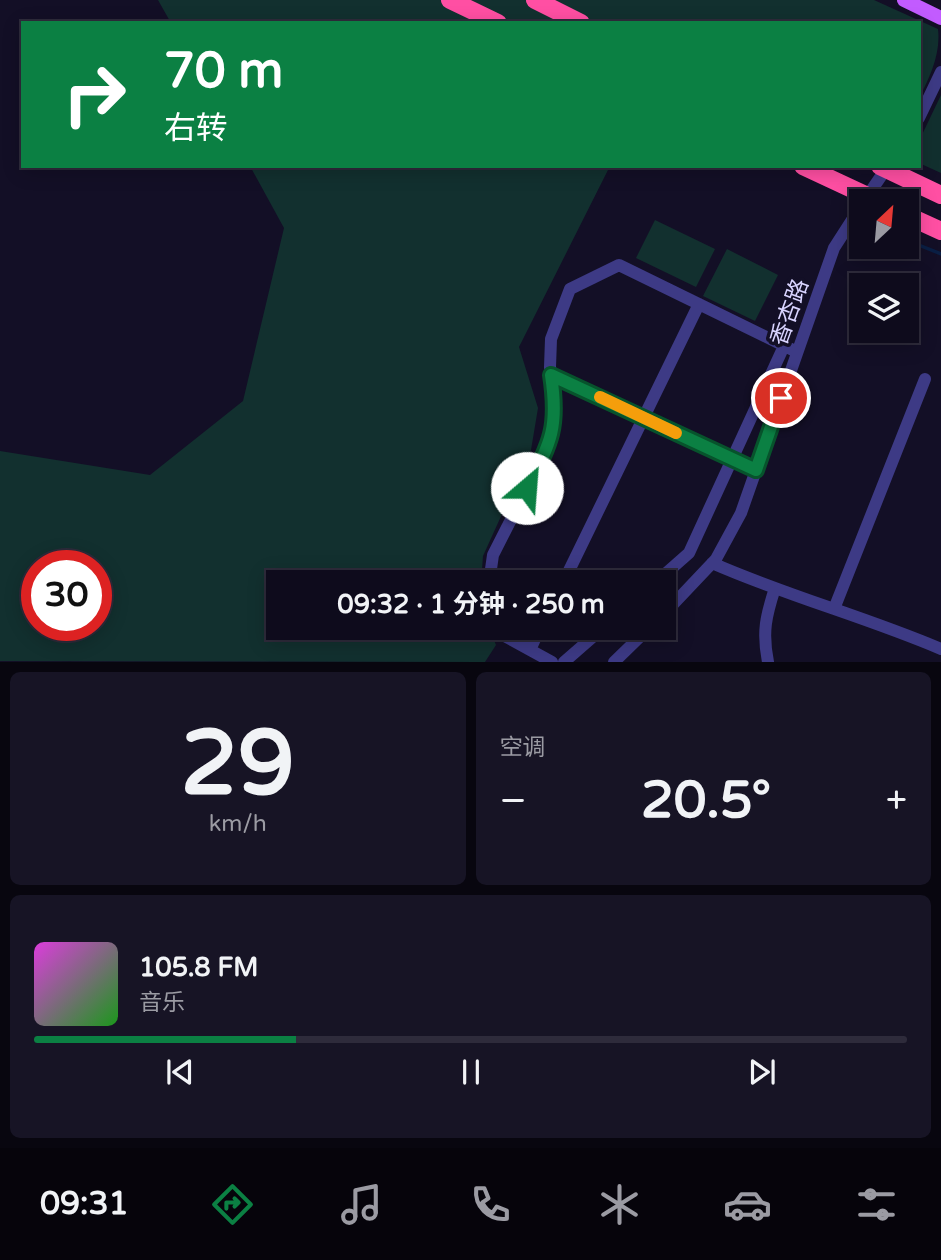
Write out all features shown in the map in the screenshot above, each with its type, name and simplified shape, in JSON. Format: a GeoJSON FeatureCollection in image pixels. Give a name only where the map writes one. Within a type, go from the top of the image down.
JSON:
{"type":"FeatureCollection","features":[{"type":"Feature","properties":{"kind":"highway"},"geometry":{"type":"LineString","coordinates":[[450,0],[494,21]]}},
{"type":"Feature","properties":{"kind":"highway"},"geometry":{"type":"LineString","coordinates":[[535,0],[577,21]]}},
{"type":"Feature","properties":{"kind":"highway"},"geometry":{"type":"LineString","coordinates":[[807,168],[852,189]]}},
{"type":"Feature","properties":{"kind":"highway"},"geometry":{"type":"LineString","coordinates":[[884,168],[941,195]]}},
{"type":"Feature","properties":{"kind":"highway"},"geometry":{"type":"LineString","coordinates":[[919,221],[941,231]]}},
{"type":"Feature","properties":{"kind":"main road"},"geometry":{"type":"LineString","coordinates":[[904,0],[941,18]]}},
{"type":"Feature","properties":{"kind":"street"},"geometry":{"type":"LineString","coordinates":[[921,114],[941,72]]}},
{"type":"Feature","properties":{"kind":"street"},"geometry":{"type":"LineString","coordinates":[[872,189],[887,168]]}},
{"type":"Feature","properties":{"kind":"street","name":"香杏路"},"geometry":{"type":"LineString","coordinates":[[676,601],[712,563],[741,513],[834,248],[849,225]]}},
{"type":"Feature","properties":{"kind":"street"},"geometry":{"type":"LineString","coordinates":[[491,570],[493,555],[550,443],[556,407],[551,375],[551,339],[570,289],[619,265],[797,352]]}},
{"type":"Feature","properties":{"kind":"street"},"geometry":{"type":"LineString","coordinates":[[569,570],[699,304]]}},
{"type":"Feature","properties":{"kind":"street"},"geometry":{"type":"LineString","coordinates":[[670,570],[689,553],[784,346]]}},
{"type":"Feature","properties":{"kind":"street"},"geometry":{"type":"LineString","coordinates":[[551,375],[756,470]]}},
{"type":"Feature","properties":{"kind":"street"},"geometry":{"type":"LineString","coordinates":[[834,609],[925,379]]}},
{"type":"Feature","properties":{"kind":"street"},"geometry":{"type":"LineString","coordinates":[[712,563],[941,649]]}},
{"type":"Feature","properties":{"kind":"street"},"geometry":{"type":"LineString","coordinates":[[768,662],[764,642],[765,621],[775,588]]}},
{"type":"Feature","properties":{"kind":"street"},"geometry":{"type":"LineString","coordinates":[[512,640],[552,662]]}},
{"type":"Feature","properties":{"kind":"street"},"geometry":{"type":"LineString","coordinates":[[530,650],[535,640]]}},
{"type":"Feature","properties":{"kind":"street"},"geometry":{"type":"LineString","coordinates":[[564,662],[589,640]]}},
{"type":"Feature","properties":{"kind":"street"},"geometry":{"type":"LineString","coordinates":[[614,662],[637,640]]}},
{"type":"Feature","properties":{"kind":"green space"},"geometry":{"type":"Polygon","coordinates":[[[158,0],[874,0],[920,21],[170,21],[158,0]]]}},
{"type":"Feature","properties":{"kind":"green space"},"geometry":{"type":"Polygon","coordinates":[[[921,21],[938,29],[938,47],[921,94],[921,21]]]}},
{"type":"Feature","properties":{"kind":"green space"},"geometry":{"type":"Polygon","coordinates":[[[941,95],[941,173],[921,164],[921,137],[941,95]]]}},
{"type":"Feature","properties":{"kind":"green space"},"geometry":{"type":"Polygon","coordinates":[[[251,168],[609,168],[519,347],[538,408],[531,450],[483,556],[482,570],[266,570],[266,640],[494,640],[496,645],[485,662],[0,661],[0,451],[150,475],[243,401],[284,228],[251,168]]]}},
{"type":"Feature","properties":{"kind":"green space"},"geometry":{"type":"Polygon","coordinates":[[[655,220],[715,249],[696,287],[636,258],[655,220]]]}},
{"type":"Feature","properties":{"kind":"green space"},"geometry":{"type":"Polygon","coordinates":[[[727,249],[778,275],[755,321],[703,296],[727,249]]]}},
{"type":"Feature","properties":{"kind":"waterway"},"geometry":{"type":"LineString","coordinates":[[919,245],[941,254]]}},
{"type":"Feature","properties":{"kind":"slow traffic"},"geometry":{"type":"LineString","coordinates":[[600,397],[676,433]]}},
{"type":"Feature","properties":{"kind":"route"},"geometry":{"type":"LineString","coordinates":[[527,488],[550,443],[556,407],[551,375],[756,470],[781,398]]}}]}
